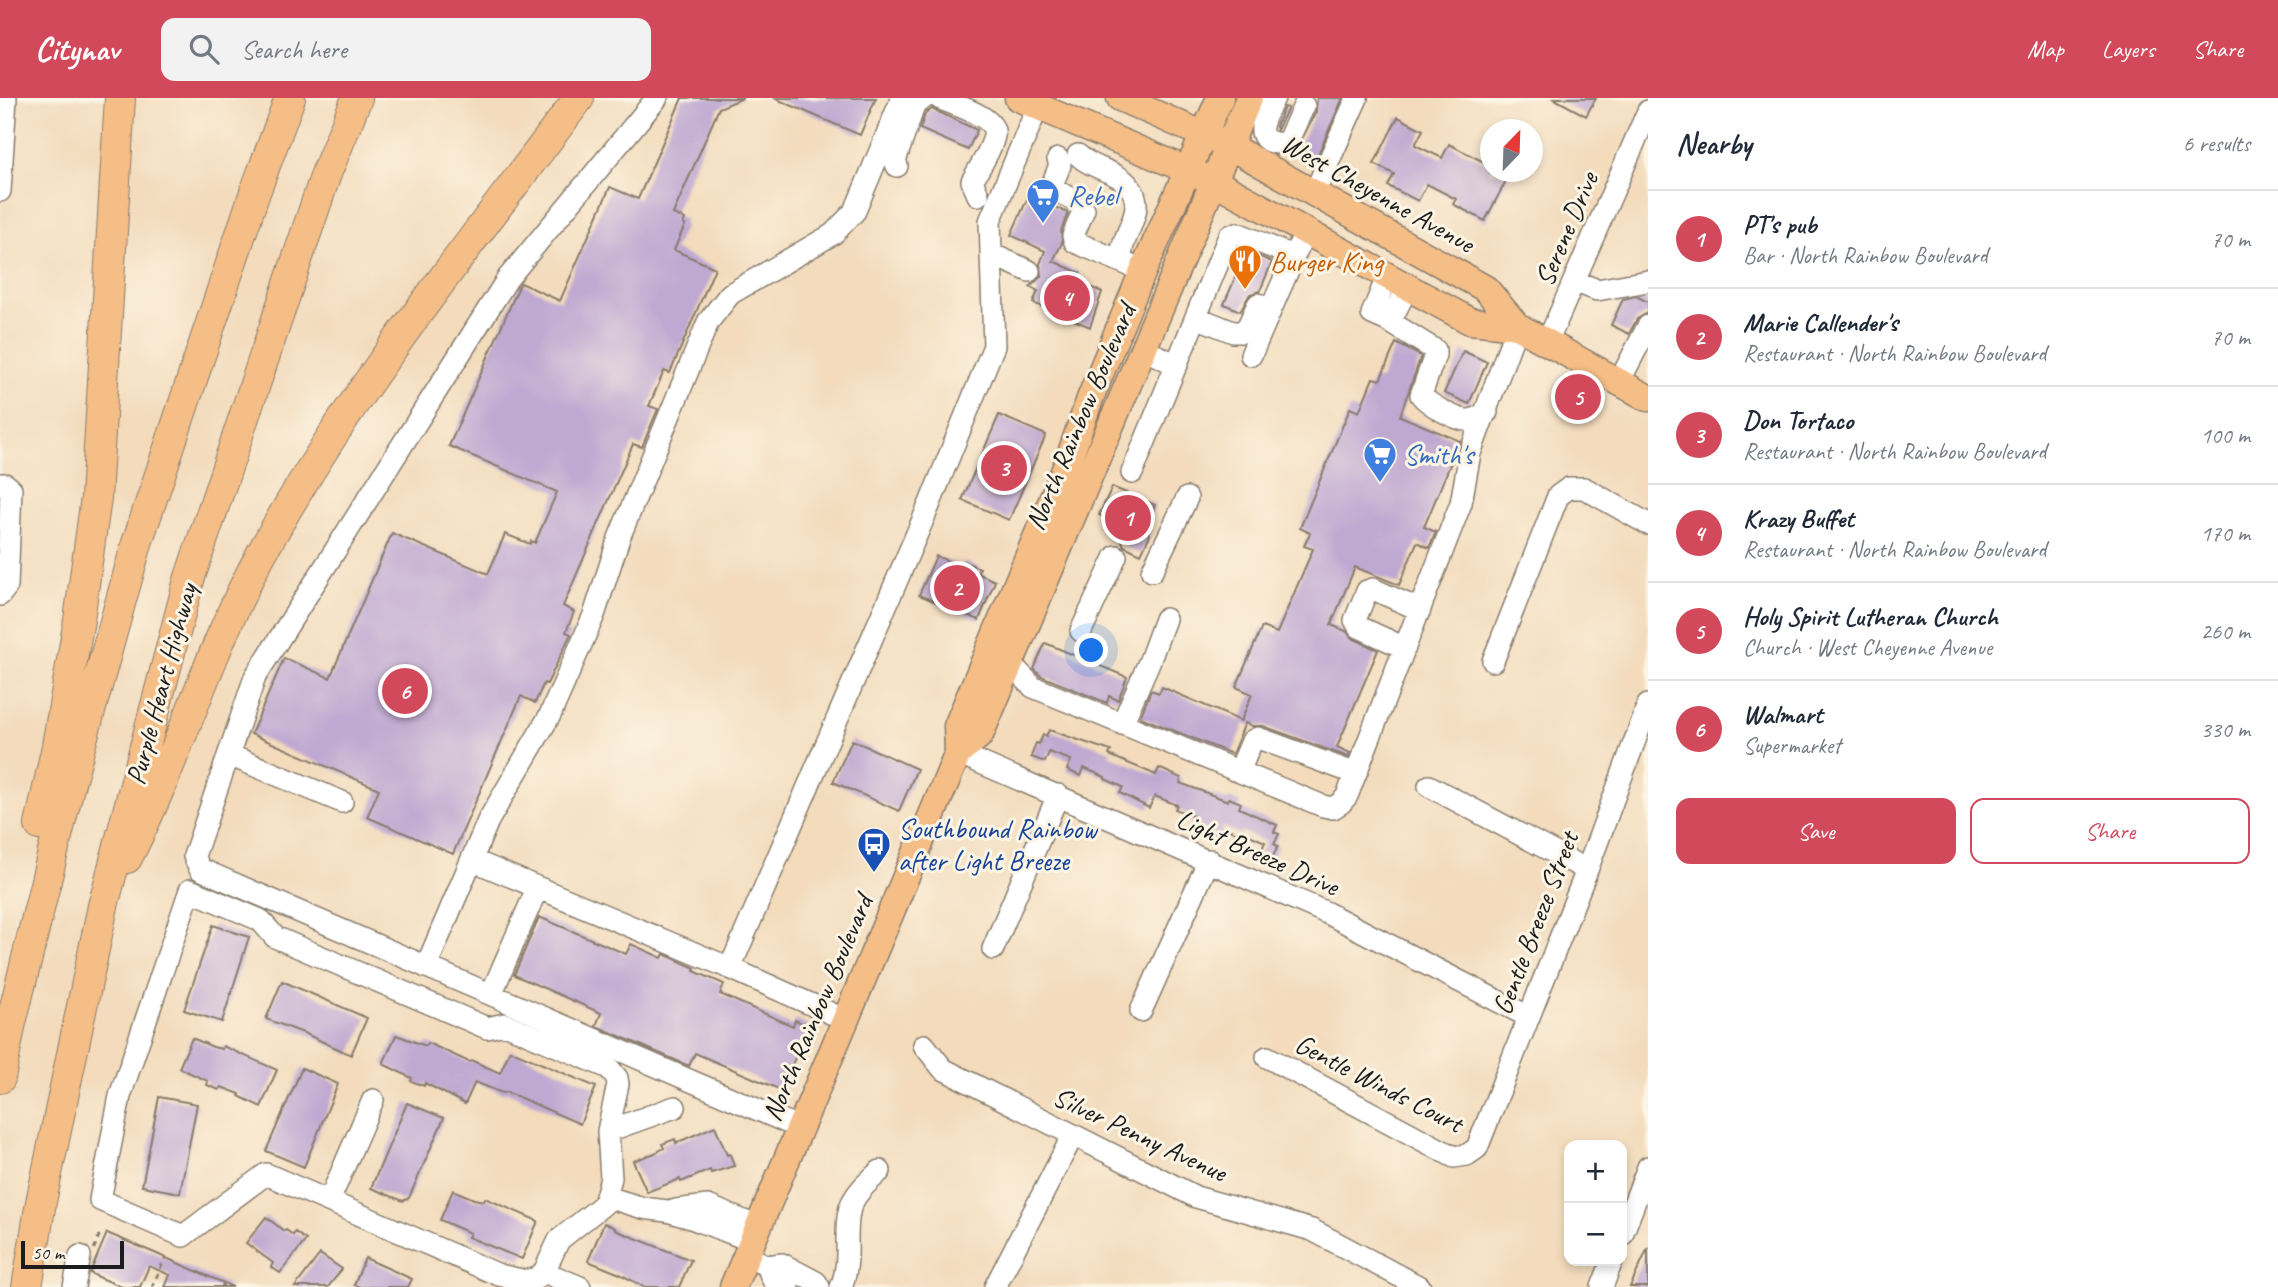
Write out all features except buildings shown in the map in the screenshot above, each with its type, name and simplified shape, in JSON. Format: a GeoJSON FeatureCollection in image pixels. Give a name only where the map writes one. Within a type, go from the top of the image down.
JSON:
{"type":"FeatureCollection","features":[{"type":"Feature","properties":{"kind":"highway"},"geometry":{"type":"LineString","coordinates":[[0,1003],[57,746],[89,557],[96,498],[120,98]]}},
{"type":"Feature","properties":{"kind":"highway"},"geometry":{"type":"LineString","coordinates":[[0,1079],[10,1027],[71,779],[137,543],[254,195],[290,98]]}},
{"type":"Feature","properties":{"kind":"highway","name":"Purple Heart Highway"},"geometry":{"type":"LineString","coordinates":[[27,1287],[41,1202],[103,906],[189,580],[326,174],[358,98]]}},
{"type":"Feature","properties":{"kind":"highway"},"geometry":{"type":"LineString","coordinates":[[103,906],[151,811],[222,633],[258,560],[297,492],[396,343],[579,98]]}},
{"type":"Feature","properties":{"kind":"main road","name":"West Cheyenne Avenue"},"geometry":{"type":"LineString","coordinates":[[1120,98],[1230,146],[1274,156],[1314,194],[1486,289],[1517,326],[1648,398]]}},
{"type":"Feature","properties":{"kind":"main road","name":"North Rainbow Boulevard"},"geometry":{"type":"LineString","coordinates":[[958,753],[980,735],[1010,663],[1066,467],[1132,267],[1167,215],[1220,98]]}},
{"type":"Feature","properties":{"kind":"main road","name":"North Rainbow Boulevard"},"geometry":{"type":"LineString","coordinates":[[733,1287],[756,1247],[800,1128],[958,753],[957,726],[1038,567],[1143,349],[1249,98]]}},
{"type":"Feature","properties":{"kind":"main road","name":"West Cheyenne Avenue"},"geometry":{"type":"LineString","coordinates":[[1028,102],[1213,181],[1470,321],[1517,326]]}},
{"type":"Feature","properties":{"kind":"main road"},"geometry":{"type":"LineString","coordinates":[[1150,154],[1166,191],[1167,215]]}},
{"type":"Feature","properties":{"kind":"main road"},"geometry":{"type":"LineString","coordinates":[[1398,281],[1407,270],[1427,274],[1460,275]]}},
{"type":"Feature","properties":{"kind":"street"},"geometry":{"type":"LineString","coordinates":[[0,191],[6,98]]}},
{"type":"Feature","properties":{"kind":"street"},"geometry":{"type":"LineString","coordinates":[[657,98],[508,278],[255,677],[194,856],[200,869],[800,1128]]}},
{"type":"Feature","properties":{"kind":"street"},"geometry":{"type":"LineString","coordinates":[[426,967],[488,821],[550,715],[594,615],[619,538],[708,322],[730,294],[833,234],[855,211],[902,98]]}},
{"type":"Feature","properties":{"kind":"street"},"geometry":{"type":"LineString","coordinates":[[897,166],[895,161],[915,106],[923,98]]}},
{"type":"Feature","properties":{"kind":"street"},"geometry":{"type":"LineString","coordinates":[[939,98],[979,115],[990,122],[993,128],[994,137],[972,181],[978,195]]}},
{"type":"Feature","properties":{"kind":"street"},"geometry":{"type":"LineString","coordinates":[[1274,98],[1260,129],[1274,156],[1288,141],[1297,102]]}},
{"type":"Feature","properties":{"kind":"street"},"geometry":{"type":"LineString","coordinates":[[1314,194],[1357,98]]}},
{"type":"Feature","properties":{"kind":"street"},"geometry":{"type":"LineString","coordinates":[[730,968],[928,508],[994,346],[990,221],[1023,144],[1028,102]]}},
{"type":"Feature","properties":{"kind":"street","name":"Serene Drive"},"geometry":{"type":"LineString","coordinates":[[1548,343],[1574,281],[1642,140],[1648,111]]}},
{"type":"Feature","properties":{"kind":"street"},"geometry":{"type":"LineString","coordinates":[[1089,128],[1060,165],[1052,185],[1054,190],[1081,203],[1084,208],[1073,236],[1075,242],[1132,267]]}},
{"type":"Feature","properties":{"kind":"street"},"geometry":{"type":"LineString","coordinates":[[1023,144],[1083,160],[1128,184],[1135,195],[1136,208],[1120,253],[1132,267]]}},
{"type":"Feature","properties":{"kind":"street"},"geometry":{"type":"LineString","coordinates":[[1251,355],[1293,256],[1308,231]]}},
{"type":"Feature","properties":{"kind":"street"},"geometry":{"type":"LineString","coordinates":[[1132,473],[1229,236],[1233,234],[1293,256]]}},
{"type":"Feature","properties":{"kind":"street"},"geometry":{"type":"LineString","coordinates":[[991,254],[1029,271]]}},
{"type":"Feature","properties":{"kind":"street"},"geometry":{"type":"LineString","coordinates":[[1196,317],[1233,332],[1242,332],[1248,326],[1265,290],[1284,277]]}},
{"type":"Feature","properties":{"kind":"street"},"geometry":{"type":"LineString","coordinates":[[1398,281],[1381,318],[1435,349],[1421,395],[1427,402],[1467,420],[1476,419],[1486,412]]}},
{"type":"Feature","properties":{"kind":"street"},"geometry":{"type":"LineString","coordinates":[[1574,281],[1597,290],[1648,281]]}},
{"type":"Feature","properties":{"kind":"street"},"geometry":{"type":"LineString","coordinates":[[1010,663],[1033,687],[1333,808],[1347,796],[1461,503],[1470,453],[1517,326]]}},
{"type":"Feature","properties":{"kind":"street"},"geometry":{"type":"LineString","coordinates":[[1619,382],[1647,331]]}},
{"type":"Feature","properties":{"kind":"street"},"geometry":{"type":"LineString","coordinates":[[1143,349],[1177,365]]}},
{"type":"Feature","properties":{"kind":"street"},"geometry":{"type":"LineString","coordinates":[[0,484],[11,489],[6,586],[0,596]]}},
{"type":"Feature","properties":{"kind":"street"},"geometry":{"type":"LineString","coordinates":[[1493,661],[1558,496],[1569,488],[1584,488],[1648,524]]}},
{"type":"Feature","properties":{"kind":"street"},"geometry":{"type":"LineString","coordinates":[[1152,571],[1187,498]]}},
{"type":"Feature","properties":{"kind":"street"},"geometry":{"type":"LineString","coordinates":[[1082,631],[1116,556]]}},
{"type":"Feature","properties":{"kind":"street"},"geometry":{"type":"LineString","coordinates":[[1405,648],[1359,627],[1355,620],[1367,591],[1373,589],[1420,610]]}},
{"type":"Feature","properties":{"kind":"street"},"geometry":{"type":"LineString","coordinates":[[1122,724],[1165,620]]}},
{"type":"Feature","properties":{"kind":"street","name":"Gentle Breeze Street"},"geometry":{"type":"LineString","coordinates":[[1467,1155],[1477,1148],[1587,870],[1648,705]]}},
{"type":"Feature","properties":{"kind":"street"},"geometry":{"type":"LineString","coordinates":[[1234,770],[1241,767],[1252,741],[1258,738],[1350,772],[1358,769]]}},
{"type":"Feature","properties":{"kind":"street","name":"Light Breeze Drive"},"geometry":{"type":"LineString","coordinates":[[958,753],[1327,913],[1529,1017]]}},
{"type":"Feature","properties":{"kind":"street"},"geometry":{"type":"LineString","coordinates":[[229,755],[342,802]]}},
{"type":"Feature","properties":{"kind":"street"},"geometry":{"type":"LineString","coordinates":[[1429,786],[1587,870]]}},
{"type":"Feature","properties":{"kind":"street"},"geometry":{"type":"LineString","coordinates":[[993,949],[1059,795]]}},
{"type":"Feature","properties":{"kind":"street"},"geometry":{"type":"LineString","coordinates":[[472,860],[730,968],[846,1020]]}},
{"type":"Feature","properties":{"kind":"street"},"geometry":{"type":"LineString","coordinates":[[1141,1011],[1209,860]]}},
{"type":"Feature","properties":{"kind":"street"},"geometry":{"type":"LineString","coordinates":[[497,997],[493,990],[536,891],[542,889]]}},
{"type":"Feature","properties":{"kind":"street"},"geometry":{"type":"LineString","coordinates":[[190,890],[260,920],[275,937],[487,1028],[505,1024],[609,1068],[618,1084],[608,1131],[611,1178],[607,1197],[599,1210],[559,1240],[544,1272],[537,1278],[526,1281],[496,1281],[267,1174],[183,1236],[100,1200],[120,1096],[190,890]]}},
{"type":"Feature","properties":{"kind":"street","name":"Silver Penny Avenue"},"geometry":{"type":"LineString","coordinates":[[924,1045],[943,1069],[1196,1197],[1312,1230],[1411,1284]]}},
{"type":"Feature","properties":{"kind":"street","name":"Gentle Winds Court"},"geometry":{"type":"LineString","coordinates":[[1267,1057],[1454,1157],[1467,1155]]}},
{"type":"Feature","properties":{"kind":"street"},"geometry":{"type":"LineString","coordinates":[[329,1201],[373,1100]]}},
{"type":"Feature","properties":{"kind":"street"},"geometry":{"type":"LineString","coordinates":[[608,1131],[675,1107]]}},
{"type":"Feature","properties":{"kind":"street"},"geometry":{"type":"LineString","coordinates":[[995,1287],[1073,1135]]}},
{"type":"Feature","properties":{"kind":"street"},"geometry":{"type":"LineString","coordinates":[[1627,1222],[1648,1167]]}},
{"type":"Feature","properties":{"kind":"street"},"geometry":{"type":"LineString","coordinates":[[841,1287],[849,1257],[850,1207],[858,1192],[880,1171]]}},
{"type":"Feature","properties":{"kind":"street"},"geometry":{"type":"LineString","coordinates":[[607,1197],[643,1208],[667,1211],[756,1247],[816,1282],[819,1287]]}},
{"type":"Feature","properties":{"kind":"street"},"geometry":{"type":"LineString","coordinates":[[756,1247],[773,1280],[788,1287]]}},
{"type":"Feature","properties":{"kind":"street"},"geometry":{"type":"LineString","coordinates":[[74,1287],[80,1256]]}},
{"type":"Feature","properties":{"kind":"street"},"geometry":{"type":"LineString","coordinates":[[1602,1287],[1610,1266]]}},
{"type":"Feature","properties":{"kind":"street"},"geometry":{"type":"LineString","coordinates":[[544,1272],[580,1287]]}},
{"type":"Feature","properties":{"kind":"path"},"geometry":{"type":"LineString","coordinates":[[152,1287],[164,1258]]}},
{"type":"Feature","properties":{"kind":"place","name":"Rebel"},"geometry":{"type":"Point","coordinates":[1043,225]}},
{"type":"Feature","properties":{"kind":"place","name":"Burger King"},"geometry":{"type":"Point","coordinates":[1245,291]}},
{"type":"Feature","properties":{"kind":"place","name":"Krazy Buffet"},"geometry":{"type":"Point","coordinates":[1067,298]}},
{"type":"Feature","properties":{"kind":"place","name":"Holy Spirit Lutheran Church"},"geometry":{"type":"Point","coordinates":[1578,397]}},
{"type":"Feature","properties":{"kind":"place","name":"Don Tortaco"},"geometry":{"type":"Point","coordinates":[1004,468]}},
{"type":"Feature","properties":{"kind":"place","name":"Smith's"},"geometry":{"type":"Point","coordinates":[1380,484]}},
{"type":"Feature","properties":{"kind":"place","name":"PT's pub"},"geometry":{"type":"Point","coordinates":[1128,518]}},
{"type":"Feature","properties":{"kind":"place","name":"Marie Callender's"},"geometry":{"type":"Point","coordinates":[957,588]}},
{"type":"Feature","properties":{"kind":"place","name":"Walmart"},"geometry":{"type":"Point","coordinates":[405,691]}},
{"type":"Feature","properties":{"kind":"place","name":"Southbound Rainbow after Light Breeze"},"geometry":{"type":"Point","coordinates":[874,874]}}]}
